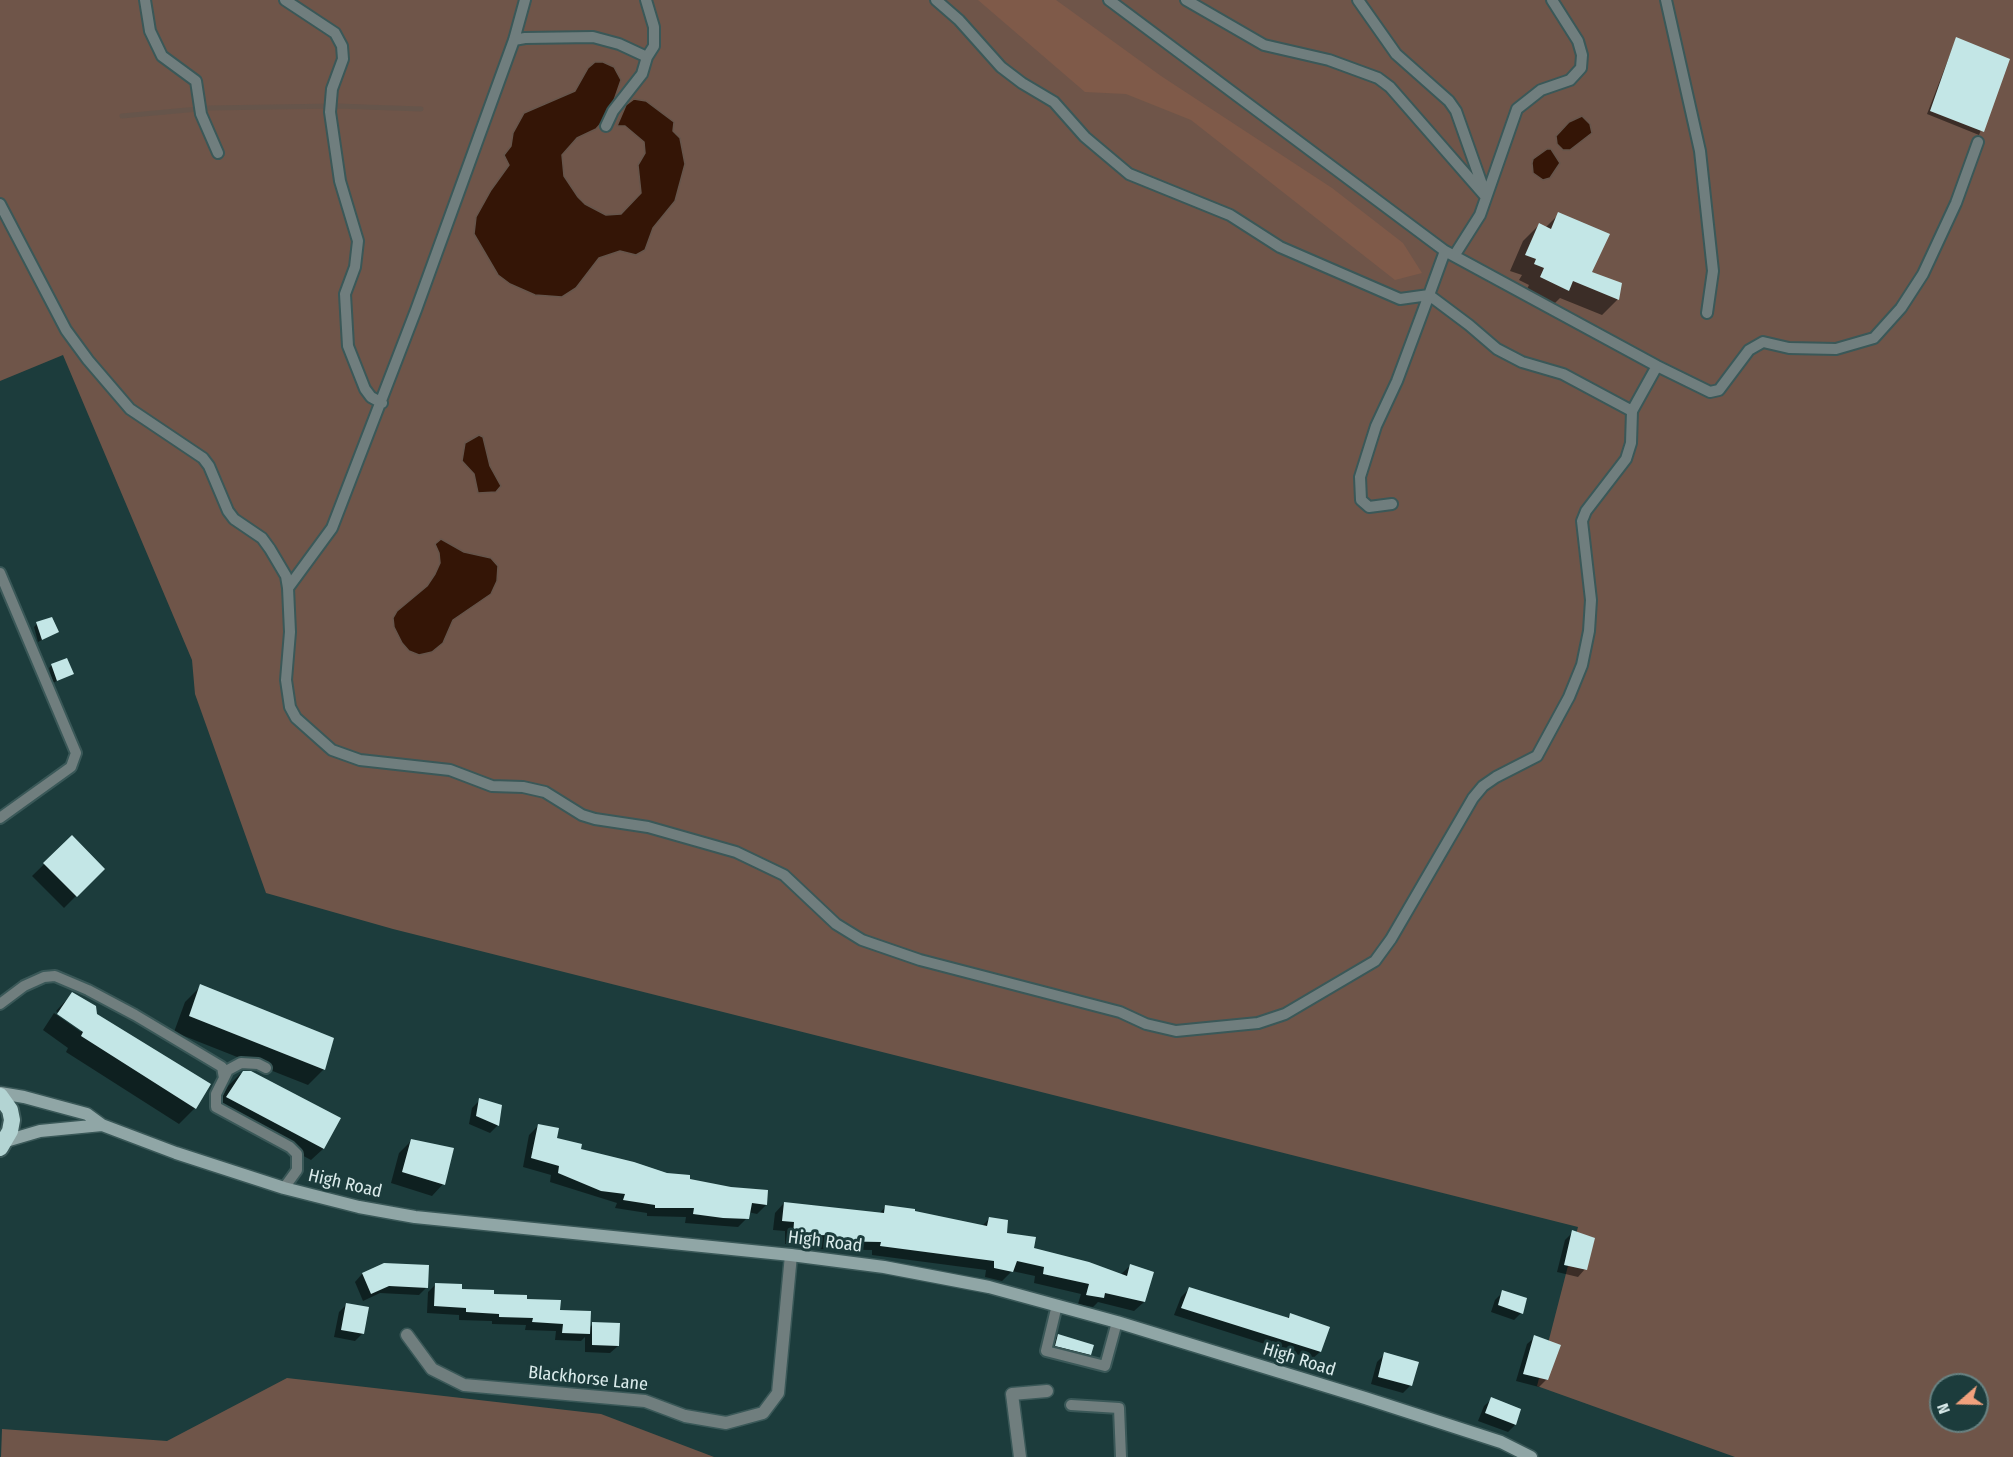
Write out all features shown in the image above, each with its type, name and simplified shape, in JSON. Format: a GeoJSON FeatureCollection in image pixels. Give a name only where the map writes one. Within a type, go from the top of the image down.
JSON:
{"type":"FeatureCollection","features":[{"type":"Feature","properties":{"kind":"highway"},"geometry":{"type":"LineString","coordinates":[[0,1095],[12,1120],[2,1148]]}},
{"type":"Feature","properties":{"kind":"main road","name":"High Road"},"geometry":{"type":"LineString","coordinates":[[0,1095],[24,1097],[87,1114],[102,1125],[176,1153],[284,1188],[359,1207],[415,1217],[791,1255],[884,1267],[989,1287],[1117,1322],[1501,1442],[1532,1457]]}},
{"type":"Feature","properties":{"kind":"main road","name":"High Road"},"geometry":{"type":"LineString","coordinates":[[2,1148],[40,1131],[102,1125]]}},
{"type":"Feature","properties":{"kind":"street","name":"Blackhorse Lane"},"geometry":{"type":"LineString","coordinates":[[407,1335],[432,1369],[464,1385],[645,1401],[685,1416],[726,1423],[763,1413],[778,1393],[791,1255]]}},
{"type":"Feature","properties":{"kind":"street"},"geometry":{"type":"LineString","coordinates":[[1020,1457],[1012,1394],[1047,1391]]}},
{"type":"Feature","properties":{"kind":"lane"},"geometry":{"type":"LineString","coordinates":[[145,0],[150,31],[162,56],[196,81],[200,90],[201,114],[218,153]]}},
{"type":"Feature","properties":{"kind":"lane"},"geometry":{"type":"LineString","coordinates":[[285,0],[335,33],[342,46],[344,59],[332,89],[330,112],[340,181],[358,241],[356,261],[345,294],[348,346],[365,389],[371,397],[381,402]]}},
{"type":"Feature","properties":{"kind":"lane"},"geometry":{"type":"LineString","coordinates":[[288,588],[332,528],[381,402],[514,40],[525,0]]}},
{"type":"Feature","properties":{"kind":"lane"},"geometry":{"type":"LineString","coordinates":[[606,126],[614,111],[642,74],[647,57],[654,45],[654,27],[646,0]]}},
{"type":"Feature","properties":{"kind":"lane"},"geometry":{"type":"LineString","coordinates":[[936,0],[959,20],[1001,67],[1054,102],[1099,151],[1129,174],[1230,215],[1280,247],[1390,296],[1415,299],[1429,296],[1469,324],[1497,349],[1522,362],[1563,374],[1632,411]]}},
{"type":"Feature","properties":{"kind":"lane"},"geometry":{"type":"LineString","coordinates":[[1109,0],[1450,253],[1657,366],[1710,392],[1719,390],[1749,350],[1763,342],[1789,348],[1836,349],[1874,338],[1901,308],[1923,274],[1956,203],[1978,142]]}},
{"type":"Feature","properties":{"kind":"lane"},"geometry":{"type":"LineString","coordinates":[[1185,0],[1264,45],[1329,60],[1378,78],[1390,87],[1486,197]]}},
{"type":"Feature","properties":{"kind":"lane"},"geometry":{"type":"LineString","coordinates":[[1358,0],[1395,54],[1449,101],[1456,111],[1486,197]]}},
{"type":"Feature","properties":{"kind":"lane"},"geometry":{"type":"LineString","coordinates":[[1392,504],[1369,507],[1361,500],[1360,477],[1376,426],[1397,381],[1429,296],[1450,253],[1479,215],[1517,109],[1540,90],[1570,80],[1581,68],[1582,55],[1578,41],[1552,0]]}},
{"type":"Feature","properties":{"kind":"lane"},"geometry":{"type":"LineString","coordinates":[[1666,0],[1700,151],[1713,271],[1707,313]]}},
{"type":"Feature","properties":{"kind":"lane"},"geometry":{"type":"LineString","coordinates":[[514,40],[593,38],[619,44],[647,57]]}},
{"type":"Feature","properties":{"kind":"lane"},"geometry":{"type":"LineString","coordinates":[[0,204],[66,330],[88,360],[130,409],[195,450],[203,458],[209,466],[228,511],[234,519],[262,538],[270,549],[286,576],[288,588],[290,632],[286,673],[290,707],[296,718],[321,742],[345,756],[450,770],[492,786],[545,792],[582,815],[648,827],[736,852],[784,875],[849,933],[920,960],[1120,1012],[1159,1028],[1188,1031],[1258,1023],[1285,1014],[1375,961],[1391,939],[1473,798],[1483,786],[1496,777],[1527,764],[1545,746],[1561,716],[1582,665],[1589,631],[1591,600],[1582,521],[1586,511],[1626,459],[1632,443],[1632,411],[1657,366]]}},
{"type":"Feature","properties":{"kind":"lane"},"geometry":{"type":"LineString","coordinates":[[0,573],[76,753],[71,767],[0,818]]}},
{"type":"Feature","properties":{"kind":"lane"},"geometry":{"type":"LineString","coordinates":[[0,1004],[24,986],[44,977],[55,976],[107,1000],[222,1068],[224,1078]]}},
{"type":"Feature","properties":{"kind":"lane"},"geometry":{"type":"LineString","coordinates":[[266,1068],[258,1064],[241,1063],[228,1070],[216,1094],[216,1107],[290,1147],[297,1154],[297,1170],[284,1188]]}},
{"type":"Feature","properties":{"kind":"lane"},"geometry":{"type":"LineString","coordinates":[[1057,1305],[1046,1351],[1105,1366],[1117,1322]]}},
{"type":"Feature","properties":{"kind":"lane"},"geometry":{"type":"LineString","coordinates":[[1071,1405],[1119,1408],[1121,1457]]}},
{"type":"Feature","properties":{"kind":"shaded area"},"geometry":{"type":"Polygon","coordinates":[[[0,0],[2013,0],[2013,1457],[1735,1457],[1537,1386],[1578,1227],[393,929],[266,893],[195,694],[192,660],[63,355],[0,381],[0,0]]]}},
{"type":"Feature","properties":{"kind":"shaded area"},"geometry":{"type":"Polygon","coordinates":[[[978,0],[1056,0],[1161,76],[1332,188],[1403,243],[1422,273],[1395,280],[1191,120],[1126,94],[1085,92],[978,0]]]}},
{"type":"Feature","properties":{"kind":"shaded area"},"geometry":{"type":"Polygon","coordinates":[[[595,62],[603,62],[614,67],[621,80],[611,109],[603,121],[596,129],[577,138],[562,155],[564,176],[578,197],[585,204],[606,215],[621,214],[641,193],[638,165],[645,153],[644,142],[625,126],[617,126],[626,105],[634,99],[646,101],[674,122],[673,131],[680,138],[685,164],[675,201],[653,228],[645,250],[636,255],[620,251],[599,258],[576,288],[562,297],[535,295],[510,284],[498,275],[474,234],[476,217],[491,190],[509,165],[504,155],[511,146],[513,133],[524,113],[575,91],[588,68],[595,62]]]}},
{"type":"Feature","properties":{"kind":"shaded area"},"geometry":{"type":"Polygon","coordinates":[[[1582,116],[1590,124],[1592,133],[1570,150],[1563,150],[1557,144],[1556,136],[1569,122],[1582,116]]]}},
{"type":"Feature","properties":{"kind":"shaded area"},"geometry":{"type":"Polygon","coordinates":[[[1547,149],[1551,149],[1560,163],[1550,178],[1543,180],[1533,173],[1532,163],[1533,159],[1547,149]]]}},
{"type":"Feature","properties":{"kind":"shaded area"},"geometry":{"type":"Polygon","coordinates":[[[479,435],[483,437],[490,466],[501,486],[496,492],[478,493],[474,474],[462,461],[465,443],[479,435]]]}},
{"type":"Feature","properties":{"kind":"shaded area"},"geometry":{"type":"Polygon","coordinates":[[[441,539],[464,552],[491,558],[498,566],[497,581],[491,594],[453,620],[443,643],[432,652],[419,655],[409,651],[402,643],[394,627],[393,618],[397,611],[427,586],[435,574],[440,563],[435,544],[441,539]]]}},
{"type":"Feature","properties":{"kind":"shaded area"},"geometry":{"type":"Polygon","coordinates":[[[287,1378],[601,1414],[714,1457],[1,1457],[2,1429],[167,1441],[287,1378]]]}},
{"type":"Feature","properties":{"kind":"building"},"geometry":{"type":"Polygon","coordinates":[[[1956,37],[2010,59],[1984,132],[1930,111],[1956,37]]]}},
{"type":"Feature","properties":{"kind":"building"},"geometry":{"type":"Polygon","coordinates":[[[1558,212],[1610,234],[1592,272],[1622,283],[1619,300],[1573,281],[1569,291],[1540,277],[1544,268],[1534,264],[1536,259],[1525,255],[1539,223],[1551,229],[1558,212]]]}},
{"type":"Feature","properties":{"kind":"building"},"geometry":{"type":"Polygon","coordinates":[[[52,617],[59,632],[42,640],[36,622],[52,617]]]}},
{"type":"Feature","properties":{"kind":"building"},"geometry":{"type":"Polygon","coordinates":[[[67,658],[74,674],[57,681],[51,664],[67,658]]]}},
{"type":"Feature","properties":{"kind":"building"},"geometry":{"type":"Polygon","coordinates":[[[72,835],[105,869],[77,897],[43,863],[72,835]]]}},
{"type":"Feature","properties":{"kind":"building"},"geometry":{"type":"Polygon","coordinates":[[[200,984],[334,1038],[325,1070],[189,1016],[200,984]]]}},
{"type":"Feature","properties":{"kind":"building"},"geometry":{"type":"Polygon","coordinates":[[[72,992],[96,1006],[97,1014],[211,1084],[196,1109],[81,1036],[83,1032],[57,1014],[72,992]]]}},
{"type":"Feature","properties":{"kind":"building"},"geometry":{"type":"Polygon","coordinates":[[[243,1071],[251,1071],[341,1118],[324,1149],[226,1097],[243,1071]]]}},
{"type":"Feature","properties":{"kind":"building"},"geometry":{"type":"Polygon","coordinates":[[[479,1098],[502,1105],[499,1126],[476,1116],[479,1098]]]}},
{"type":"Feature","properties":{"kind":"building"},"geometry":{"type":"Polygon","coordinates":[[[538,1124],[559,1128],[557,1138],[582,1144],[581,1149],[667,1173],[690,1175],[690,1179],[731,1187],[768,1190],[767,1205],[752,1203],[749,1219],[693,1214],[694,1208],[655,1208],[655,1205],[623,1200],[625,1194],[601,1191],[558,1173],[559,1166],[531,1158],[538,1124]]]}},
{"type":"Feature","properties":{"kind":"building"},"geometry":{"type":"Polygon","coordinates":[[[411,1139],[454,1148],[445,1185],[402,1172],[411,1139]]]}},
{"type":"Feature","properties":{"kind":"building"},"geometry":{"type":"Polygon","coordinates":[[[784,1202],[884,1213],[885,1205],[915,1209],[915,1211],[987,1226],[989,1217],[1008,1220],[1007,1233],[1036,1237],[1034,1248],[1089,1262],[1127,1276],[1130,1264],[1154,1272],[1145,1302],[1105,1293],[1104,1298],[1086,1295],[1089,1284],[1043,1274],[1044,1267],[1017,1261],[1013,1272],[994,1268],[994,1261],[880,1246],[881,1242],[826,1241],[827,1235],[793,1236],[794,1222],[782,1221],[784,1202]]]}},
{"type":"Feature","properties":{"kind":"building"},"geometry":{"type":"Polygon","coordinates":[[[1572,1230],[1595,1238],[1587,1270],[1564,1265],[1572,1230]]]}},
{"type":"Feature","properties":{"kind":"building"},"geometry":{"type":"Polygon","coordinates":[[[384,1263],[429,1265],[428,1288],[389,1286],[371,1294],[362,1273],[384,1263]]]}},
{"type":"Feature","properties":{"kind":"building"},"geometry":{"type":"Polygon","coordinates":[[[435,1283],[462,1284],[462,1289],[494,1290],[494,1294],[527,1295],[527,1299],[561,1300],[560,1310],[591,1311],[590,1334],[562,1333],[563,1324],[532,1322],[533,1318],[499,1317],[499,1314],[466,1312],[466,1308],[434,1306],[435,1283]]]}},
{"type":"Feature","properties":{"kind":"building"},"geometry":{"type":"Polygon","coordinates":[[[1189,1287],[1289,1318],[1290,1313],[1330,1327],[1321,1352],[1181,1308],[1189,1287]]]}},
{"type":"Feature","properties":{"kind":"building"},"geometry":{"type":"Polygon","coordinates":[[[1502,1290],[1527,1298],[1523,1314],[1498,1305],[1502,1290]]]}},
{"type":"Feature","properties":{"kind":"building"},"geometry":{"type":"Polygon","coordinates":[[[346,1303],[369,1307],[364,1334],[341,1330],[346,1303]]]}},
{"type":"Feature","properties":{"kind":"building"},"geometry":{"type":"Polygon","coordinates":[[[592,1322],[620,1323],[619,1346],[592,1345],[592,1322]]]}},
{"type":"Feature","properties":{"kind":"building"},"geometry":{"type":"Polygon","coordinates":[[[1058,1334],[1094,1345],[1091,1355],[1055,1346],[1058,1334]]]}},
{"type":"Feature","properties":{"kind":"building"},"geometry":{"type":"Polygon","coordinates":[[[1534,1335],[1561,1345],[1548,1380],[1523,1374],[1534,1335]]]}},
{"type":"Feature","properties":{"kind":"building"},"geometry":{"type":"Polygon","coordinates":[[[1384,1352],[1419,1362],[1412,1386],[1378,1377],[1384,1352]]]}},
{"type":"Feature","properties":{"kind":"building"},"geometry":{"type":"Polygon","coordinates":[[[1491,1397],[1521,1409],[1516,1425],[1485,1413],[1491,1397]]]}},
{"type":"Feature","properties":{"kind":"waterway"},"geometry":{"type":"LineString","coordinates":[[122,116],[209,108],[337,106],[421,109]]}}]}
